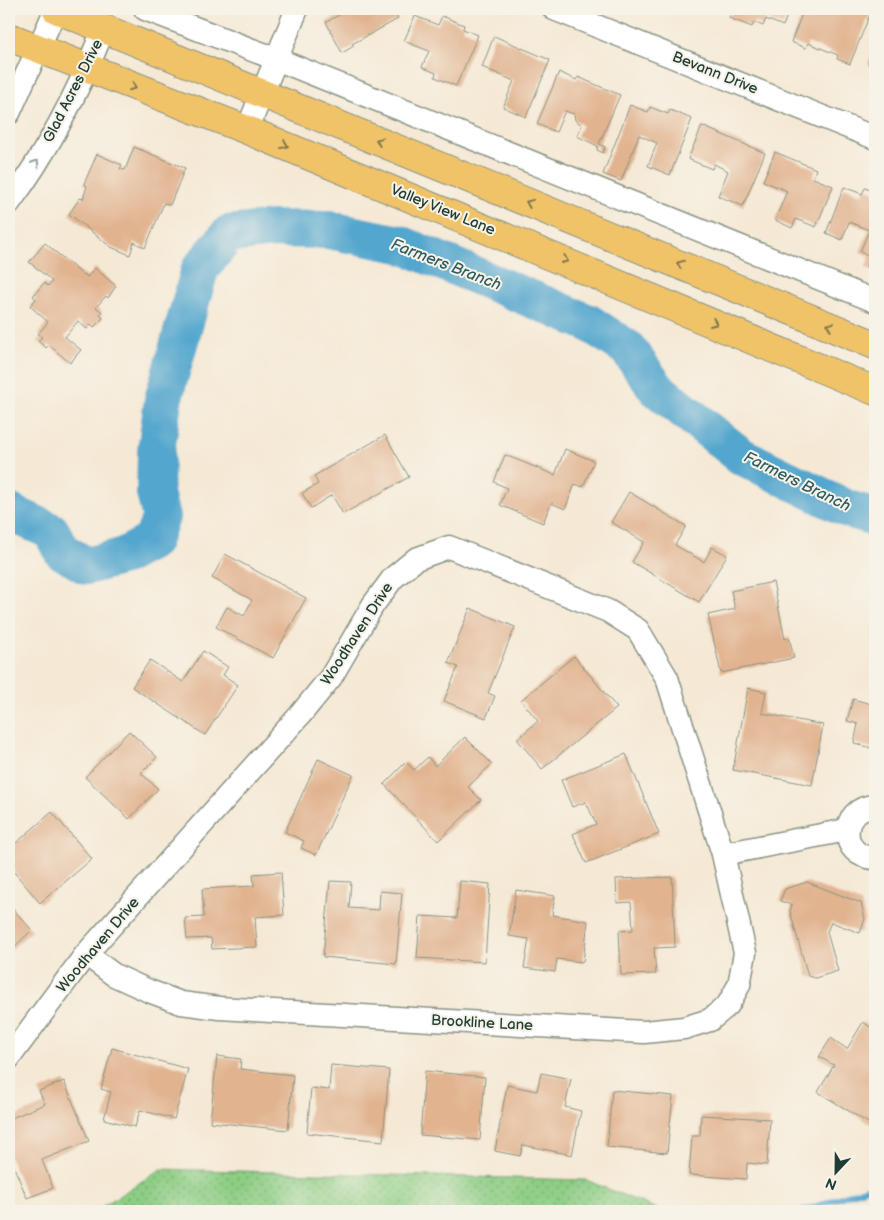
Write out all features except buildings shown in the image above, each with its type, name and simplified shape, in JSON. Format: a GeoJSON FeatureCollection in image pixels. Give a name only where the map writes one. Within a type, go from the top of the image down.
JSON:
{"type":"FeatureCollection","features":[{"type":"Feature","properties":{"kind":"main road"},"geometry":{"type":"LineString","coordinates":[[56,9],[875,345]]}},
{"type":"Feature","properties":{"kind":"main road","name":"Valley View Lane"},"geometry":{"type":"LineString","coordinates":[[9,37],[88,70],[247,130],[875,390]]}},
{"type":"Feature","properties":{"kind":"street"},"geometry":{"type":"LineString","coordinates":[[9,113],[56,9]]}},
{"type":"Feature","properties":{"kind":"street"},"geometry":{"type":"LineString","coordinates":[[145,9],[276,59],[875,301]]}},
{"type":"Feature","properties":{"kind":"street"},"geometry":{"type":"LineString","coordinates":[[247,130],[297,9]]}},
{"type":"Feature","properties":{"kind":"street","name":"Bevann Drive"},"geometry":{"type":"LineString","coordinates":[[554,9],[875,138]]}},
{"type":"Feature","properties":{"kind":"street","name":"Glad Acres Drive"},"geometry":{"type":"LineString","coordinates":[[9,203],[61,122],[88,70],[104,28]]}},
{"type":"Feature","properties":{"kind":"street","name":"Woodhaven Drive"},"geometry":{"type":"LineString","coordinates":[[9,1058],[86,954],[300,715],[331,677],[373,605],[393,578],[416,558],[449,547],[608,611],[638,630],[666,678],[723,854]]}},
{"type":"Feature","properties":{"kind":"street"},"geometry":{"type":"LineString","coordinates":[[875,806],[860,809],[854,814],[847,830],[851,847],[865,857],[875,858]]}},
{"type":"Feature","properties":{"kind":"street"},"geometry":{"type":"LineString","coordinates":[[723,854],[847,830]]}},
{"type":"Feature","properties":{"kind":"street","name":"Brookline Lane"},"geometry":{"type":"LineString","coordinates":[[86,954],[114,974],[149,991],[181,1003],[219,1008],[644,1032],[684,1028],[710,1020],[728,1005],[739,985],[745,953],[723,854]]}},
{"type":"Feature","properties":{"kind":"green space"},"geometry":{"type":"Polygon","coordinates":[[[161,1169],[586,1180],[662,1211],[95,1211],[161,1169]]]}},
{"type":"Feature","properties":{"kind":"waterway","name":"Farmers Branch"},"geometry":{"type":"LineString","coordinates":[[9,512],[51,531],[62,551],[87,566],[124,556],[152,541],[161,517],[155,493],[156,452],[163,400],[200,269],[229,234],[273,229],[329,230],[400,244],[589,323],[627,348],[657,389],[741,456],[848,509],[875,517]]}},
{"type":"Feature","properties":{"kind":"waterway"},"geometry":{"type":"LineString","coordinates":[[802,1211],[875,1185]]}}]}
